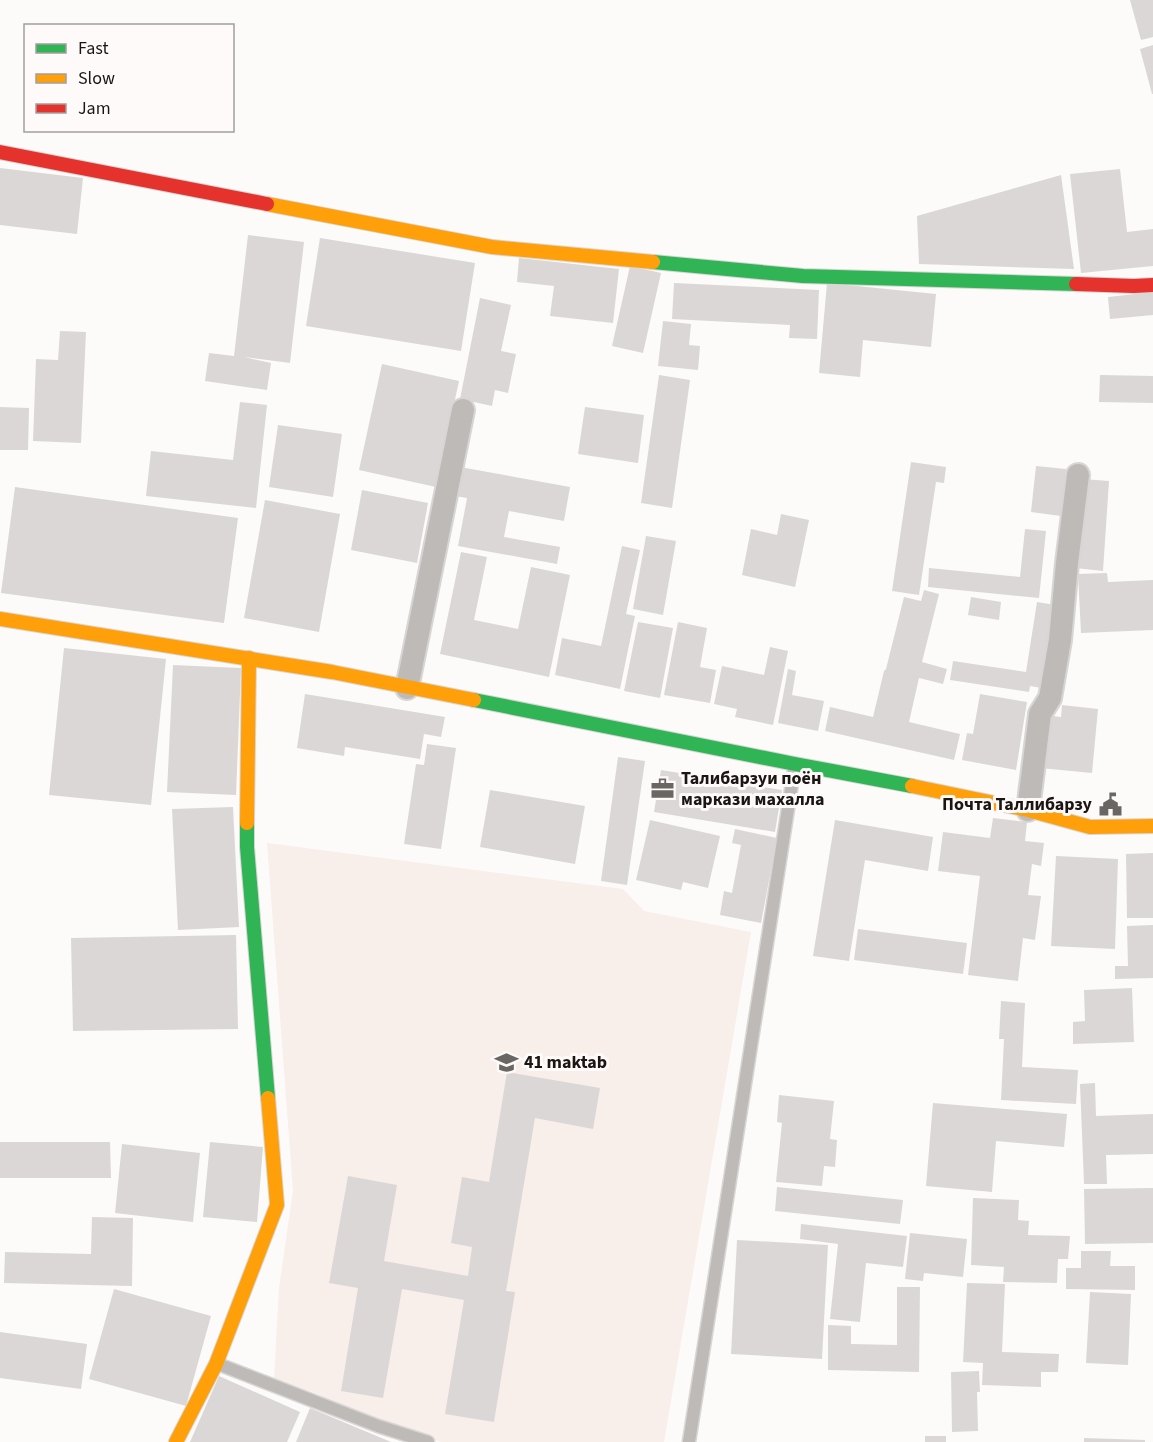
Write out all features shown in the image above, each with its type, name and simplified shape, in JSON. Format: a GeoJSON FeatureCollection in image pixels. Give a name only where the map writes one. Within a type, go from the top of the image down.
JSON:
{"type":"FeatureCollection","features":[{"type":"Feature","properties":{"kind":"street"},"geometry":{"type":"LineString","coordinates":[[0,152],[492,247],[803,276],[1153,285]]}},
{"type":"Feature","properties":{"kind":"street"},"geometry":{"type":"LineString","coordinates":[[407,688],[463,410]]}},
{"type":"Feature","properties":{"kind":"street"},"geometry":{"type":"LineString","coordinates":[[1028,810],[1040,714],[1050,698],[1060,640],[1078,475]]}},
{"type":"Feature","properties":{"kind":"street"},"geometry":{"type":"LineString","coordinates":[[0,619],[332,672],[919,787],[1028,810],[1090,827],[1153,826]]}},
{"type":"Feature","properties":{"kind":"street"},"geometry":{"type":"LineString","coordinates":[[176,1442],[216,1364],[278,1205],[247,847],[249,658]]}},
{"type":"Feature","properties":{"kind":"lane"},"geometry":{"type":"LineString","coordinates":[[689,1442],[795,764]]}},
{"type":"Feature","properties":{"kind":"lane"},"geometry":{"type":"LineString","coordinates":[[216,1364],[378,1426],[428,1442]]}},
{"type":"Feature","properties":{"kind":"shaded area","name":"41 maktab"},"geometry":{"type":"Polygon","coordinates":[[[267,843],[623,889],[644,911],[751,932],[664,1442],[441,1442],[319,1403],[321,1395],[274,1379],[279,1288],[293,1191],[267,843]]]}},
{"type":"Feature","properties":{"kind":"building"},"geometry":{"type":"Polygon","coordinates":[[[1130,0],[1153,0],[1153,37],[1141,40],[1130,0]]]}},
{"type":"Feature","properties":{"kind":"building"},"geometry":{"type":"Polygon","coordinates":[[[1153,45],[1153,94],[1152,94],[1140,49],[1153,45]]]}},
{"type":"Feature","properties":{"kind":"building"},"geometry":{"type":"Polygon","coordinates":[[[0,168],[83,178],[77,234],[0,225],[0,168]]]}},
{"type":"Feature","properties":{"kind":"building"},"geometry":{"type":"Polygon","coordinates":[[[1120,169],[1127,232],[1153,229],[1153,266],[1081,273],[1070,174],[1120,169]]]}},
{"type":"Feature","properties":{"kind":"building"},"geometry":{"type":"Polygon","coordinates":[[[1061,175],[1074,269],[919,264],[917,216],[1061,175]]]}},
{"type":"Feature","properties":{"kind":"building"},"geometry":{"type":"Polygon","coordinates":[[[248,235],[304,242],[290,363],[244,357],[271,363],[267,390],[205,381],[209,353],[234,356],[248,235]]]}},
{"type":"Feature","properties":{"kind":"building"},"geometry":{"type":"Polygon","coordinates":[[[320,238],[475,263],[461,351],[306,326],[320,238]]]}},
{"type":"Feature","properties":{"kind":"building"},"geometry":{"type":"Polygon","coordinates":[[[519,258],[619,269],[613,323],[550,316],[554,286],[517,282],[519,258]]]}},
{"type":"Feature","properties":{"kind":"building"},"geometry":{"type":"Polygon","coordinates":[[[630,266],[661,273],[643,353],[612,346],[630,266]]]}},
{"type":"Feature","properties":{"kind":"building"},"geometry":{"type":"Polygon","coordinates":[[[674,283],[819,290],[817,339],[789,338],[790,325],[672,319],[674,283]]]}},
{"type":"Feature","properties":{"kind":"building"},"geometry":{"type":"Polygon","coordinates":[[[827,283],[936,294],[931,347],[863,340],[860,377],[819,373],[827,283]]]}},
{"type":"Feature","properties":{"kind":"building"},"geometry":{"type":"Polygon","coordinates":[[[1153,292],[1153,315],[1110,319],[1108,297],[1153,292]]]}},
{"type":"Feature","properties":{"kind":"building"},"geometry":{"type":"Polygon","coordinates":[[[480,298],[511,305],[501,351],[516,354],[508,393],[495,390],[492,406],[460,399],[480,298]]]}},
{"type":"Feature","properties":{"kind":"building"},"geometry":{"type":"Polygon","coordinates":[[[663,321],[691,324],[689,345],[700,346],[698,370],[658,366],[663,321]]]}},
{"type":"Feature","properties":{"kind":"building"},"geometry":{"type":"Polygon","coordinates":[[[60,331],[86,332],[81,443],[33,441],[36,359],[58,360],[60,331]]]}},
{"type":"Feature","properties":{"kind":"building"},"geometry":{"type":"Polygon","coordinates":[[[382,364],[459,381],[436,487],[359,470],[382,364]]]}},
{"type":"Feature","properties":{"kind":"building"},"geometry":{"type":"Polygon","coordinates":[[[659,375],[690,380],[672,508],[641,503],[659,375]]]}},
{"type":"Feature","properties":{"kind":"building"},"geometry":{"type":"Polygon","coordinates":[[[1100,375],[1153,376],[1153,403],[1099,402],[1100,375]]]}},
{"type":"Feature","properties":{"kind":"building"},"geometry":{"type":"Polygon","coordinates":[[[240,402],[267,405],[256,508],[146,496],[151,451],[233,460],[240,402]]]}},
{"type":"Feature","properties":{"kind":"building"},"geometry":{"type":"Polygon","coordinates":[[[0,407],[29,408],[28,450],[0,450],[0,407]]]}},
{"type":"Feature","properties":{"kind":"building"},"geometry":{"type":"Polygon","coordinates":[[[585,407],[644,415],[638,463],[578,454],[585,407]]]}},
{"type":"Feature","properties":{"kind":"building"},"geometry":{"type":"Polygon","coordinates":[[[278,425],[342,434],[333,497],[269,487],[278,425]]]}},
{"type":"Feature","properties":{"kind":"building"},"geometry":{"type":"Polygon","coordinates":[[[911,462],[946,467],[944,483],[936,482],[919,595],[892,591],[911,462]]]}},
{"type":"Feature","properties":{"kind":"building"},"geometry":{"type":"Polygon","coordinates":[[[1036,466],[1066,469],[1061,516],[1031,512],[1036,466]]]}},
{"type":"Feature","properties":{"kind":"building"},"geometry":{"type":"Polygon","coordinates":[[[460,467],[570,487],[564,521],[509,511],[504,537],[560,547],[557,564],[458,546],[467,498],[455,496],[460,467]]]}},
{"type":"Feature","properties":{"kind":"building"},"geometry":{"type":"Polygon","coordinates":[[[1082,479],[1109,481],[1103,571],[1075,568],[1082,479]]]}},
{"type":"Feature","properties":{"kind":"building"},"geometry":{"type":"Polygon","coordinates":[[[15,487],[238,518],[224,623],[1,593],[15,487]]]}},
{"type":"Feature","properties":{"kind":"building"},"geometry":{"type":"Polygon","coordinates":[[[362,490],[428,503],[417,563],[351,550],[362,490]]]}},
{"type":"Feature","properties":{"kind":"building"},"geometry":{"type":"Polygon","coordinates":[[[265,500],[340,514],[319,632],[244,618],[265,500]]]}},
{"type":"Feature","properties":{"kind":"building"},"geometry":{"type":"Polygon","coordinates":[[[781,514],[809,520],[795,587],[742,575],[751,529],[777,535],[781,514]]]}},
{"type":"Feature","properties":{"kind":"building"},"geometry":{"type":"Polygon","coordinates":[[[1025,529],[1046,531],[1039,598],[928,587],[929,568],[1020,577],[1025,529]]]}},
{"type":"Feature","properties":{"kind":"building"},"geometry":{"type":"Polygon","coordinates":[[[646,536],[676,541],[663,615],[633,609],[646,536]]]}},
{"type":"Feature","properties":{"kind":"building"},"geometry":{"type":"Polygon","coordinates":[[[622,546],[640,550],[626,614],[635,616],[620,689],[555,675],[562,638],[601,646],[622,546]]]}},
{"type":"Feature","properties":{"kind":"building"},"geometry":{"type":"Polygon","coordinates":[[[461,552],[487,557],[474,620],[518,629],[531,567],[570,575],[549,677],[440,654],[461,552]]]}},
{"type":"Feature","properties":{"kind":"building"},"geometry":{"type":"Polygon","coordinates":[[[1107,573],[1108,582],[1153,580],[1153,630],[1081,633],[1078,574],[1107,573]]]}},
{"type":"Feature","properties":{"kind":"building"},"geometry":{"type":"Polygon","coordinates":[[[924,590],[939,594],[922,662],[947,669],[943,684],[919,678],[909,722],[960,734],[954,760],[825,731],[830,707],[873,717],[904,597],[921,601],[924,590]]]}},
{"type":"Feature","properties":{"kind":"building"},"geometry":{"type":"Polygon","coordinates":[[[971,597],[1001,602],[999,620],[968,615],[971,597]]]}},
{"type":"Feature","properties":{"kind":"building"},"geometry":{"type":"Polygon","coordinates":[[[1037,602],[1055,605],[1042,688],[1030,686],[1029,692],[950,680],[953,661],[1026,672],[1037,602]]]}},
{"type":"Feature","properties":{"kind":"building"},"geometry":{"type":"Polygon","coordinates":[[[638,622],[673,628],[660,698],[624,691],[638,622]]]}},
{"type":"Feature","properties":{"kind":"building"},"geometry":{"type":"Polygon","coordinates":[[[678,622],[707,628],[700,667],[716,670],[710,703],[664,695],[678,622]]]}},
{"type":"Feature","properties":{"kind":"building"},"geometry":{"type":"Polygon","coordinates":[[[770,647],[788,651],[773,725],[735,717],[737,709],[714,704],[722,666],[764,675],[770,647]]]}},
{"type":"Feature","properties":{"kind":"building"},"geometry":{"type":"Polygon","coordinates":[[[64,648],[166,659],[151,805],[49,795],[64,648]]]}},
{"type":"Feature","properties":{"kind":"building"},"geometry":{"type":"Polygon","coordinates":[[[173,665],[241,668],[236,795],[167,792],[173,665]]]}},
{"type":"Feature","properties":{"kind":"building"},"geometry":{"type":"Polygon","coordinates":[[[788,669],[796,671],[792,695],[824,701],[818,731],[778,723],[788,669]]]}},
{"type":"Feature","properties":{"kind":"building"},"geometry":{"type":"Polygon","coordinates":[[[305,694],[445,717],[441,737],[424,734],[420,759],[345,747],[344,756],[297,748],[305,694]]]}},
{"type":"Feature","properties":{"kind":"building"},"geometry":{"type":"Polygon","coordinates":[[[980,694],[1027,702],[1016,770],[962,760],[967,733],[973,734],[980,694]]]}},
{"type":"Feature","properties":{"kind":"building"},"geometry":{"type":"Polygon","coordinates":[[[1062,705],[1098,709],[1092,773],[1040,768],[1044,715],[1061,717],[1062,705]]]}},
{"type":"Feature","properties":{"kind":"building"},"geometry":{"type":"Polygon","coordinates":[[[427,744],[456,748],[441,849],[404,844],[416,764],[424,765],[427,744]]]}},
{"type":"Feature","properties":{"kind":"building"},"geometry":{"type":"Polygon","coordinates":[[[618,757],[645,761],[627,885],[601,881],[618,757]]]}},
{"type":"Feature","properties":{"kind":"building"},"geometry":{"type":"Polygon","coordinates":[[[661,770],[782,790],[775,832],[654,812],[661,770]]]}},
{"type":"Feature","properties":{"kind":"building"},"geometry":{"type":"Polygon","coordinates":[[[490,790],[585,806],[575,864],[480,847],[490,790]]]}},
{"type":"Feature","properties":{"kind":"building"},"geometry":{"type":"Polygon","coordinates":[[[233,807],[239,927],[178,930],[172,809],[233,807]]]}},
{"type":"Feature","properties":{"kind":"building"},"geometry":{"type":"Polygon","coordinates":[[[993,818],[1027,822],[1025,841],[1044,843],[1041,866],[1032,864],[1028,895],[1041,896],[1035,940],[1023,938],[1018,981],[968,975],[980,876],[938,871],[943,832],[990,838],[993,818]]]}},
{"type":"Feature","properties":{"kind":"building"},"geometry":{"type":"Polygon","coordinates":[[[650,820],[720,836],[708,888],[683,882],[681,890],[636,880],[650,820]]]}},
{"type":"Feature","properties":{"kind":"building"},"geometry":{"type":"Polygon","coordinates":[[[835,820],[933,837],[928,871],[865,860],[849,961],[813,956],[835,820]]]}},
{"type":"Feature","properties":{"kind":"building"},"geometry":{"type":"Polygon","coordinates":[[[735,829],[777,838],[761,923],[720,915],[724,891],[732,893],[741,845],[732,843],[735,829]]]}},
{"type":"Feature","properties":{"kind":"building"},"geometry":{"type":"Polygon","coordinates":[[[1153,853],[1153,918],[1127,918],[1126,854],[1153,853]]]}},
{"type":"Feature","properties":{"kind":"building"},"geometry":{"type":"Polygon","coordinates":[[[1056,856],[1118,859],[1115,949],[1051,946],[1056,856]]]}},
{"type":"Feature","properties":{"kind":"building"},"geometry":{"type":"Polygon","coordinates":[[[1153,925],[1153,978],[1115,979],[1115,966],[1128,966],[1127,926],[1153,925]]]}},
{"type":"Feature","properties":{"kind":"building"},"geometry":{"type":"Polygon","coordinates":[[[858,929],[967,943],[963,974],[854,960],[858,929]]]}},
{"type":"Feature","properties":{"kind":"building"},"geometry":{"type":"Polygon","coordinates":[[[236,935],[238,1029],[73,1031],[71,938],[236,935]]]}},
{"type":"Feature","properties":{"kind":"building"},"geometry":{"type":"Polygon","coordinates":[[[1132,988],[1134,1042],[1073,1044],[1073,1022],[1085,1021],[1084,990],[1132,988]]]}},
{"type":"Feature","properties":{"kind":"building"},"geometry":{"type":"Polygon","coordinates":[[[1001,1001],[1025,1003],[1022,1067],[1078,1070],[1076,1104],[1001,1100],[1004,1039],[999,1039],[1001,1001]]]}},
{"type":"Feature","properties":{"kind":"building"},"geometry":{"type":"Polygon","coordinates":[[[507,1072],[600,1088],[593,1129],[535,1118],[506,1291],[515,1292],[494,1422],[445,1414],[464,1300],[402,1289],[383,1398],[341,1391],[358,1288],[329,1283],[348,1176],[397,1185],[384,1261],[468,1276],[472,1247],[451,1243],[462,1177],[489,1182],[507,1072]]]}},
{"type":"Feature","properties":{"kind":"building"},"geometry":{"type":"Polygon","coordinates":[[[1095,1083],[1096,1116],[1153,1114],[1153,1154],[1106,1155],[1107,1184],[1084,1184],[1080,1084],[1095,1083]]]}},
{"type":"Feature","properties":{"kind":"building"},"geometry":{"type":"Polygon","coordinates":[[[779,1095],[834,1101],[830,1139],[837,1140],[835,1167],[824,1166],[822,1186],[776,1182],[782,1123],[777,1122],[779,1095]]]}},
{"type":"Feature","properties":{"kind":"building"},"geometry":{"type":"Polygon","coordinates":[[[933,1103],[1067,1114],[1064,1147],[996,1141],[992,1192],[926,1186],[933,1103]]]}},
{"type":"Feature","properties":{"kind":"building"},"geometry":{"type":"Polygon","coordinates":[[[0,1142],[110,1142],[111,1178],[0,1178],[0,1142]]]}},
{"type":"Feature","properties":{"kind":"building"},"geometry":{"type":"Polygon","coordinates":[[[210,1142],[263,1147],[257,1222],[203,1217],[210,1142]]]}},
{"type":"Feature","properties":{"kind":"building"},"geometry":{"type":"Polygon","coordinates":[[[122,1144],[200,1153],[193,1222],[115,1213],[122,1144]]]}},
{"type":"Feature","properties":{"kind":"building"},"geometry":{"type":"Polygon","coordinates":[[[777,1187],[903,1200],[900,1224],[775,1211],[777,1187]]]}},
{"type":"Feature","properties":{"kind":"building"},"geometry":{"type":"Polygon","coordinates":[[[1153,1188],[1153,1243],[1085,1244],[1084,1189],[1153,1188]]]}},
{"type":"Feature","properties":{"kind":"building"},"geometry":{"type":"Polygon","coordinates":[[[973,1198],[1019,1200],[1018,1220],[1029,1221],[1028,1235],[1070,1236],[1068,1259],[1058,1259],[1057,1283],[1003,1282],[1004,1267],[971,1265],[973,1198]]]}},
{"type":"Feature","properties":{"kind":"building"},"geometry":{"type":"Polygon","coordinates":[[[92,1217],[133,1218],[132,1286],[4,1283],[5,1252],[91,1254],[92,1217]]]}},
{"type":"Feature","properties":{"kind":"building"},"geometry":{"type":"Polygon","coordinates":[[[801,1224],[907,1236],[903,1267],[866,1263],[860,1322],[830,1319],[838,1244],[800,1239],[801,1224]]]}},
{"type":"Feature","properties":{"kind":"building"},"geometry":{"type":"Polygon","coordinates":[[[910,1233],[967,1239],[963,1277],[924,1273],[923,1281],[905,1279],[910,1233]]]}},
{"type":"Feature","properties":{"kind":"building"},"geometry":{"type":"Polygon","coordinates":[[[737,1240],[828,1245],[822,1359],[731,1354],[737,1240]]]}},
{"type":"Feature","properties":{"kind":"building"},"geometry":{"type":"Polygon","coordinates":[[[1081,1251],[1111,1251],[1110,1266],[1135,1266],[1135,1290],[1066,1289],[1066,1268],[1081,1268],[1081,1251]]]}},
{"type":"Feature","properties":{"kind":"building"},"geometry":{"type":"Polygon","coordinates":[[[967,1283],[1005,1284],[1002,1352],[1059,1354],[1058,1372],[1041,1372],[1041,1387],[982,1385],[983,1363],[963,1362],[967,1283]]]}},
{"type":"Feature","properties":{"kind":"building"},"geometry":{"type":"Polygon","coordinates":[[[897,1287],[920,1287],[919,1372],[828,1370],[828,1325],[851,1326],[851,1344],[897,1345],[897,1287]]]}},
{"type":"Feature","properties":{"kind":"building"},"geometry":{"type":"Polygon","coordinates":[[[114,1289],[211,1316],[186,1406],[89,1379],[114,1289]]]}},
{"type":"Feature","properties":{"kind":"building"},"geometry":{"type":"Polygon","coordinates":[[[1090,1292],[1131,1294],[1128,1365],[1086,1363],[1090,1292]]]}},
{"type":"Feature","properties":{"kind":"building"},"geometry":{"type":"Polygon","coordinates":[[[0,1332],[87,1344],[81,1389],[0,1378],[0,1332]]]}},
{"type":"Feature","properties":{"kind":"building"},"geometry":{"type":"Polygon","coordinates":[[[979,1371],[978,1431],[952,1432],[951,1372],[979,1371]]]}},
{"type":"Feature","properties":{"kind":"building"},"geometry":{"type":"Polygon","coordinates":[[[219,1376],[300,1412],[287,1442],[190,1442],[219,1376]]]}},
{"type":"Feature","properties":{"kind":"building"},"geometry":{"type":"Polygon","coordinates":[[[310,1408],[391,1442],[296,1442],[310,1408]]]}},
{"type":"Feature","properties":{"kind":"building"},"geometry":{"type":"Polygon","coordinates":[[[925,1436],[946,1436],[946,1442],[925,1442],[925,1436]]]}},
{"type":"Feature","properties":{"kind":"building"},"geometry":{"type":"Polygon","coordinates":[[[1084,1438],[1145,1440],[1145,1442],[1084,1442],[1084,1438]]]}},
{"type":"Feature","properties":{"kind":"traffic: fast"},"geometry":{"type":"LineString","coordinates":[[653,262],[803,276],[1076,284]]}},
{"type":"Feature","properties":{"kind":"traffic: fast"},"geometry":{"type":"LineString","coordinates":[[474,700],[912,786]]}},
{"type":"Feature","properties":{"kind":"traffic: fast"},"geometry":{"type":"LineString","coordinates":[[247,823],[247,847],[268,1098]]}},
{"type":"Feature","properties":{"kind":"traffic: slow"},"geometry":{"type":"LineString","coordinates":[[267,204],[492,247],[653,262]]}},
{"type":"Feature","properties":{"kind":"traffic: slow"},"geometry":{"type":"LineString","coordinates":[[0,619],[332,672],[474,700]]}},
{"type":"Feature","properties":{"kind":"traffic: slow"},"geometry":{"type":"LineString","coordinates":[[247,823],[249,658]]}},
{"type":"Feature","properties":{"kind":"traffic: slow"},"geometry":{"type":"LineString","coordinates":[[912,786],[1028,810],[1090,827],[1153,826]]}},
{"type":"Feature","properties":{"kind":"traffic: slow"},"geometry":{"type":"LineString","coordinates":[[176,1442],[216,1364],[277,1205],[268,1098]]}},
{"type":"Feature","properties":{"kind":"traffic: jam"},"geometry":{"type":"LineString","coordinates":[[0,152],[267,204]]}},
{"type":"Feature","properties":{"kind":"traffic: jam"},"geometry":{"type":"LineString","coordinates":[[1076,284],[1153,285]]}},
{"type":"Feature","properties":{"kind":"place","name":"Талибарзуи поён маркази махалла"},"geometry":{"type":"Point","coordinates":[663,788]}},
{"type":"Feature","properties":{"kind":"place","name":"Почта Таллибарзу"},"geometry":{"type":"Point","coordinates":[1110,804]}},
{"type":"Feature","properties":{"kind":"place","name":"41 maktab"},"geometry":{"type":"Point","coordinates":[506,1062]}}]}
